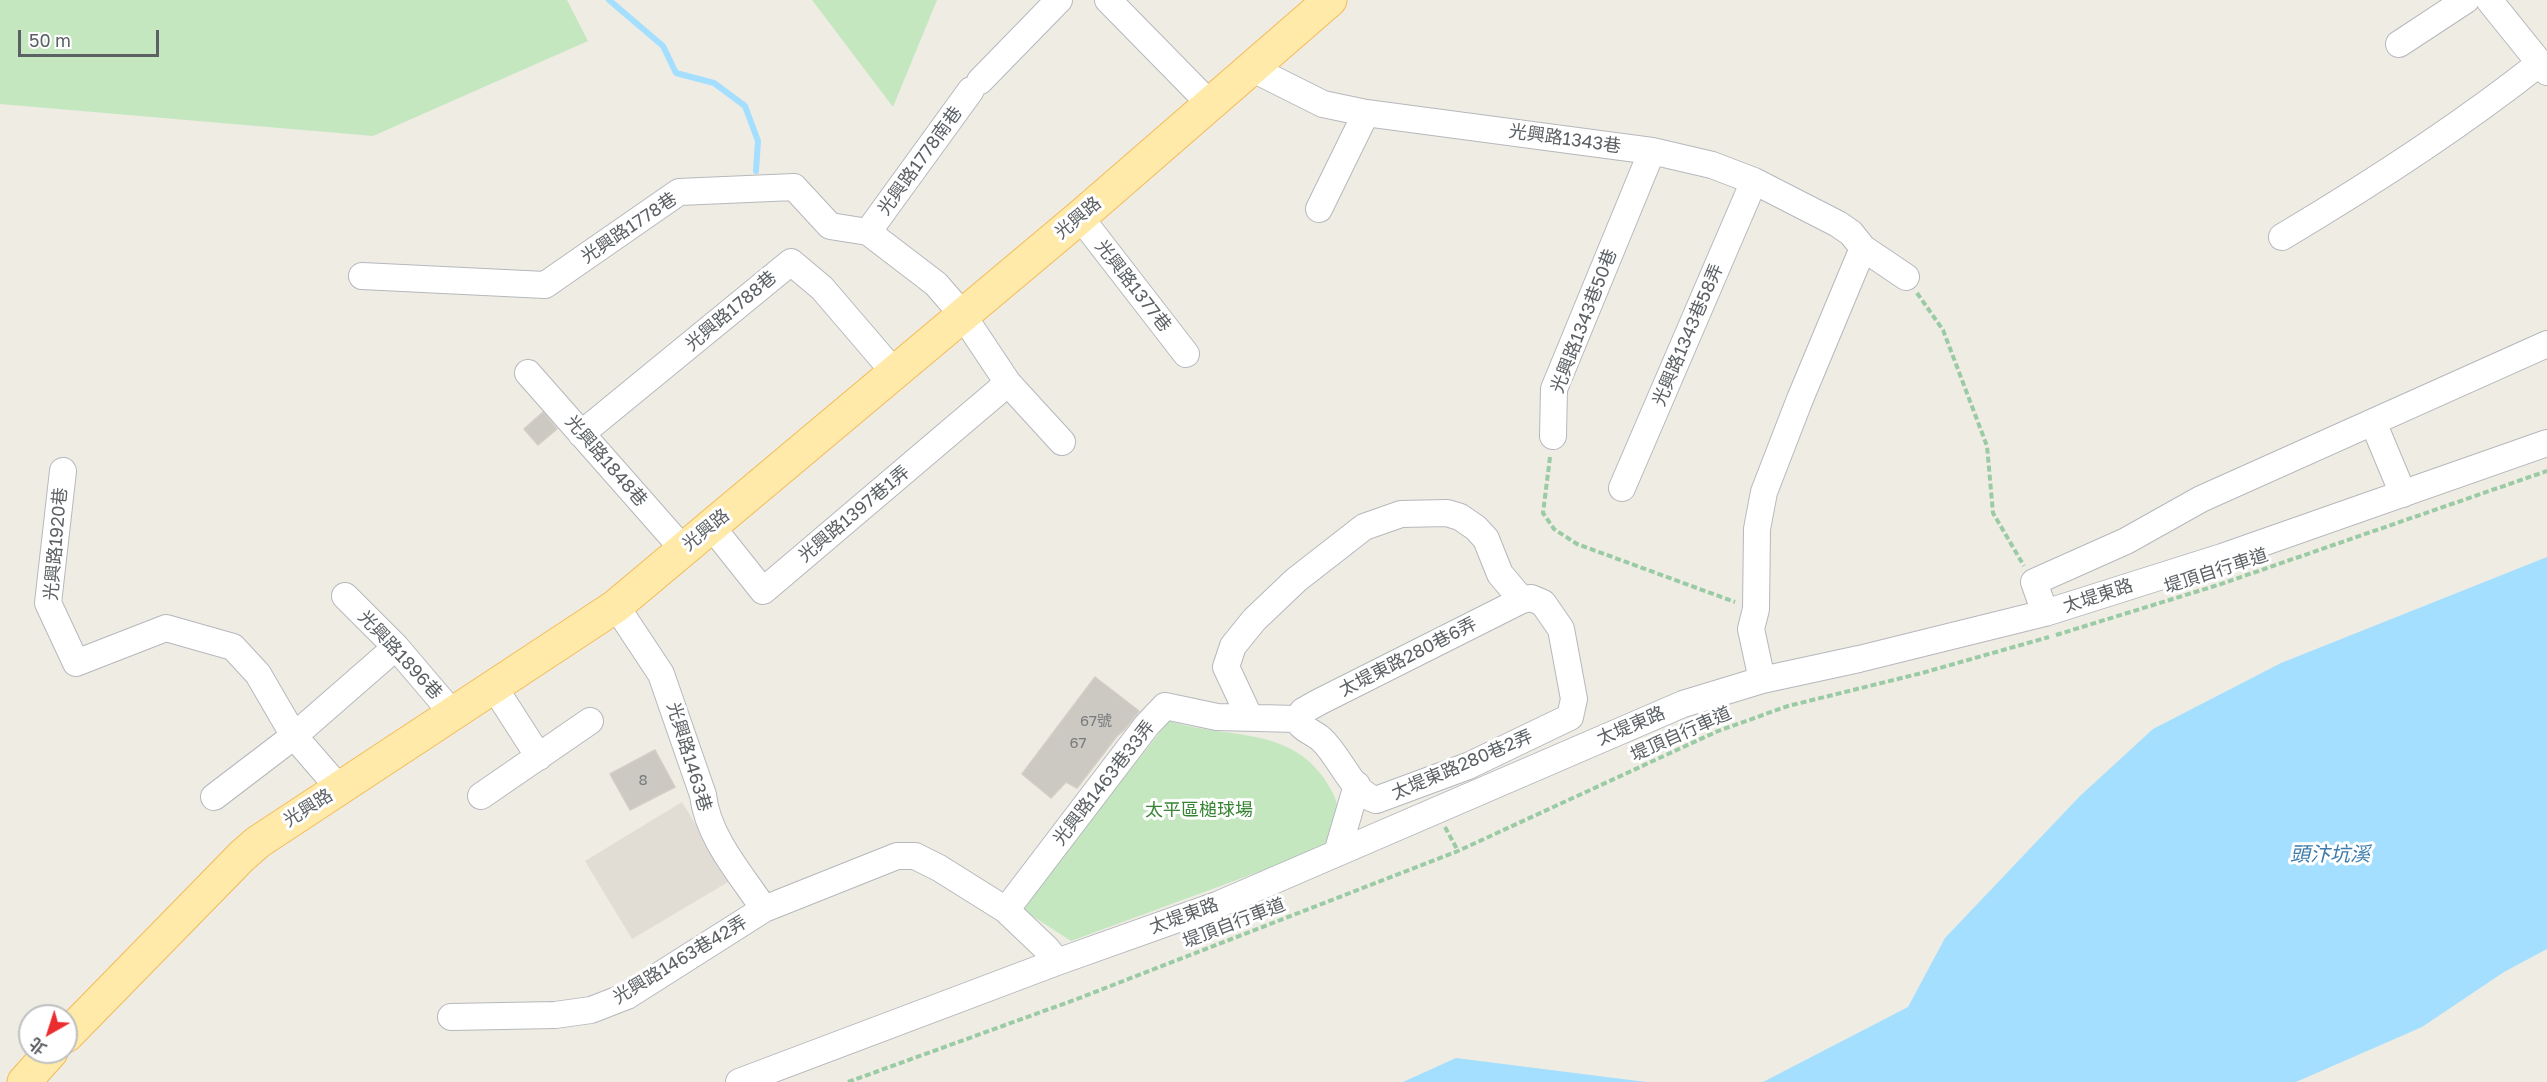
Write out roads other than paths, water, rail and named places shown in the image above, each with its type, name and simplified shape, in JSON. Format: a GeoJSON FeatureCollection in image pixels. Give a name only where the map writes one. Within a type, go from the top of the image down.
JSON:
{"type":"FeatureCollection","features":[{"type":"Feature","properties":{"kind":"main road","name":"光興路"},"geometry":{"type":"LineString","coordinates":[[78,1024],[242,856],[276,828],[616,606],[1080,217],[1253,69],[1325,2]]}},
{"type":"Feature","properties":{"kind":"main road"},"geometry":{"type":"LineString","coordinates":[[24,1082],[40,1064]]}},
{"type":"Feature","properties":{"kind":"street","name":"光興路1778南巷"},"geometry":{"type":"LineString","coordinates":[[868,232],[975,86],[1059,0]]}},
{"type":"Feature","properties":{"kind":"street"},"geometry":{"type":"LineString","coordinates":[[1108,0],[1211,105]]}},
{"type":"Feature","properties":{"kind":"street"},"geometry":{"type":"LineString","coordinates":[[2398,44],[2466,0]]}},
{"type":"Feature","properties":{"kind":"street"},"geometry":{"type":"LineString","coordinates":[[2282,237],[2378,180],[2499,95],[2543,68],[2489,0]]}},
{"type":"Feature","properties":{"kind":"street","name":"光興路1343巷"},"geometry":{"type":"LineString","coordinates":[[1253,69],[1323,104],[1366,113],[1652,151],[1712,165],[1754,181],[1839,224],[1851,233],[1863,248],[1906,277]]}},
{"type":"Feature","properties":{"kind":"street"},"geometry":{"type":"LineString","coordinates":[[1319,209],[1366,113]]}},
{"type":"Feature","properties":{"kind":"street","name":"光興路1343巷50巷"},"geometry":{"type":"LineString","coordinates":[[1553,436],[1554,389],[1652,151]]}},
{"type":"Feature","properties":{"kind":"street","name":"光興路1343巷58弄"},"geometry":{"type":"LineString","coordinates":[[1622,488],[1754,181]]}},
{"type":"Feature","properties":{"kind":"street","name":"光興路1778巷"},"geometry":{"type":"LineString","coordinates":[[362,276],[545,285],[679,192],[794,187],[830,226],[868,232],[936,284],[962,314],[1008,382],[1062,442]]}},
{"type":"Feature","properties":{"kind":"street","name":"光興路1377巷"},"geometry":{"type":"LineString","coordinates":[[1080,217],[1186,354]]}},
{"type":"Feature","properties":{"kind":"street"},"geometry":{"type":"LineString","coordinates":[[1762,680],[1751,629],[1756,609],[1757,529],[1764,492],[1863,248]]}},
{"type":"Feature","properties":{"kind":"street","name":"光興路1788巷"},"geometry":{"type":"LineString","coordinates":[[582,434],[790,262],[822,288],[894,372]]}},
{"type":"Feature","properties":{"kind":"street"},"geometry":{"type":"LineString","coordinates":[[2045,613],[2034,582],[2126,541],[2201,499],[2547,344]]}},
{"type":"Feature","properties":{"kind":"street","name":"光興路1848巷"},"geometry":{"type":"LineString","coordinates":[[528,373],[683,549]]}},
{"type":"Feature","properties":{"kind":"street","name":"光興路1397巷1弄"},"geometry":{"type":"LineString","coordinates":[[712,526],[763,591],[1008,382]]}},
{"type":"Feature","properties":{"kind":"street"},"geometry":{"type":"LineString","coordinates":[[2373,422],[2403,494]]}},
{"type":"Feature","properties":{"kind":"street","name":"太堤東路"},"geometry":{"type":"LineString","coordinates":[[739,1082],[1057,962],[1217,905],[1339,845],[1683,704],[1762,680],[1859,659],[2045,613],[2222,557],[2547,443]]}},
{"type":"Feature","properties":{"kind":"street","name":"光興路1920巷"},"geometry":{"type":"LineString","coordinates":[[63,471],[48,603],[76,663],[166,628],[233,647],[258,674],[294,736],[339,788]]}},
{"type":"Feature","properties":{"kind":"street"},"geometry":{"type":"LineString","coordinates":[[1250,716],[1227,667],[1233,646],[1268,606],[1332,550],[1364,527],[1401,514],[1447,513],[1468,523],[1486,538],[1500,574],[1522,600]]}},
{"type":"Feature","properties":{"kind":"street","name":"光興路1896巷"},"geometry":{"type":"LineString","coordinates":[[345,596],[396,647],[453,714]]}},
{"type":"Feature","properties":{"kind":"street","name":"太堤東路280巷2弄"},"geometry":{"type":"LineString","coordinates":[[1357,785],[1365,797],[1377,800],[1468,766],[1570,717],[1573,712],[1574,699],[1561,628],[1543,603],[1530,598],[1522,600]]}},
{"type":"Feature","properties":{"kind":"street","name":"太堤東路280巷6弄"},"geometry":{"type":"LineString","coordinates":[[1297,719],[1303,711],[1319,702],[1522,600]]}},
{"type":"Feature","properties":{"kind":"street","name":"光興路1463巷"},"geometry":{"type":"LineString","coordinates":[[616,606],[661,674],[703,795],[705,814],[719,841],[764,909]]}},
{"type":"Feature","properties":{"kind":"street"},"geometry":{"type":"LineString","coordinates":[[214,797],[294,736],[396,647]]}},
{"type":"Feature","properties":{"kind":"street"},"geometry":{"type":"LineString","coordinates":[[494,687],[539,757]]}},
{"type":"Feature","properties":{"kind":"street","name":"光興路1463巷33弄"},"geometry":{"type":"LineString","coordinates":[[1006,910],[1147,725],[1165,706],[1217,717],[1250,716],[1297,719]]}},
{"type":"Feature","properties":{"kind":"street"},"geometry":{"type":"LineString","coordinates":[[1297,719],[1299,724],[1321,739],[1357,785],[1339,845]]}},
{"type":"Feature","properties":{"kind":"street"},"geometry":{"type":"LineString","coordinates":[[481,796],[590,722]]}},
{"type":"Feature","properties":{"kind":"street"},"geometry":{"type":"LineString","coordinates":[[764,909],[897,856],[915,856],[1006,910],[1047,949],[1057,962]]}},
{"type":"Feature","properties":{"kind":"street","name":"光興路1463巷42弄"},"geometry":{"type":"LineString","coordinates":[[451,1017],[555,1015],[591,1010],[627,996],[764,909]]}},
{"type":"Feature","properties":{"kind":"water","name":"頭汴坑溪"},"geometry":{"type":"Polygon","coordinates":[[[2547,557],[2547,949],[2504,972],[2422,1027],[2296,1082],[1763,1082],[1908,1007],[1945,938],[2080,796],[2153,729],[2281,663],[2547,557]]]}},
{"type":"Feature","properties":{"kind":"water"},"geometry":{"type":"Polygon","coordinates":[[[1456,1058],[1646,1082],[1403,1082],[1456,1058]]]}},
{"type":"Feature","properties":{"kind":"waterway"},"geometry":{"type":"LineString","coordinates":[[609,0],[663,46],[676,73],[714,83],[745,106],[758,141],[756,171]]}},
{"type":"Feature","properties":{"kind":"park label","name":"太平區槌球場"},"geometry":{"type":"Point","coordinates":[1199,810]}}]}
